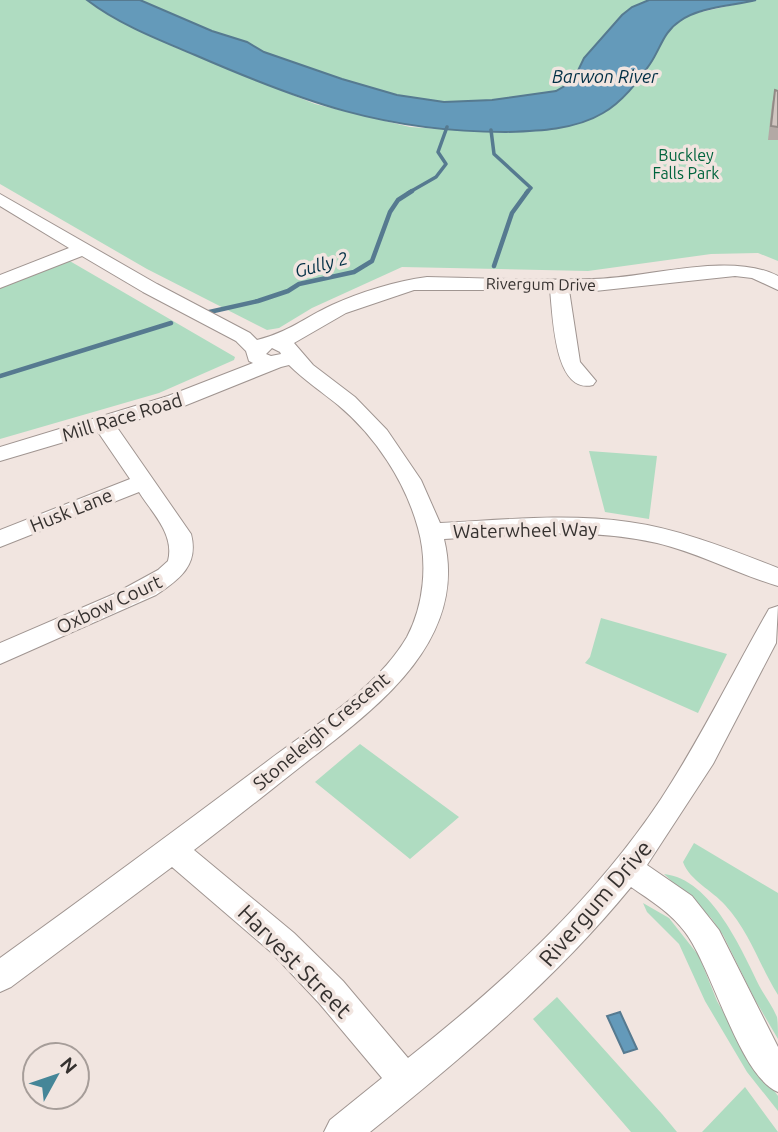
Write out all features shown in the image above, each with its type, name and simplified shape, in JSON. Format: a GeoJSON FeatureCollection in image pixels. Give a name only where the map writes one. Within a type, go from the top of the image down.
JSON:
{"type":"FeatureCollection","features":[{"type":"Feature","properties":{"kind":"street","name":"Stoneleigh Crescent"},"geometry":{"type":"LineString","coordinates":[[0,199],[82,249],[268,353],[313,375],[355,409],[386,441],[424,510],[437,567],[429,612],[410,654],[352,710],[173,850],[0,977]]}},
{"type":"Feature","properties":{"kind":"street"},"geometry":{"type":"LineString","coordinates":[[0,282],[82,249]]}},
{"type":"Feature","properties":{"kind":"street","name":"Rivergum Drive"},"geometry":{"type":"LineString","coordinates":[[268,353],[307,326],[339,309],[411,285],[464,282],[559,286],[619,283],[735,270],[757,273],[778,284]]}},
{"type":"Feature","properties":{"kind":"street"},"geometry":{"type":"LineString","coordinates":[[559,286],[570,363],[586,381]]}},
{"type":"Feature","properties":{"kind":"street","name":"Mill Race Road"},"geometry":{"type":"LineString","coordinates":[[0,454],[176,401],[268,353]]}},
{"type":"Feature","properties":{"kind":"street","name":"Oxbow Court"},"geometry":{"type":"LineString","coordinates":[[0,654],[143,591],[168,577],[183,549],[179,534],[104,424]]}},
{"type":"Feature","properties":{"kind":"street","name":"Husk Lane"},"geometry":{"type":"LineString","coordinates":[[0,539],[143,482]]}},
{"type":"Feature","properties":{"kind":"street","name":"Waterwheel Way"},"geometry":{"type":"LineString","coordinates":[[431,532],[570,525],[632,530],[691,545],[778,578]]}},
{"type":"Feature","properties":{"kind":"street","name":"Rivergum Drive"},"geometry":{"type":"LineString","coordinates":[[342,1132],[536,971],[627,868],[691,779],[778,615]]}},
{"type":"Feature","properties":{"kind":"street","name":"Harvest Street"},"geometry":{"type":"LineString","coordinates":[[173,850],[283,943],[331,992],[406,1081]]}},
{"type":"Feature","properties":{"kind":"street"},"geometry":{"type":"LineString","coordinates":[[627,868],[678,904],[695,920],[715,953],[734,999],[778,1075]]}},
{"type":"Feature","properties":{"kind":"green space","name":"Buckley Falls Park"},"geometry":{"type":"Polygon","coordinates":[[[0,0],[87,0],[99,9],[177,48],[315,104],[410,127],[487,132],[559,127],[603,113],[619,101],[651,63],[663,37],[679,21],[692,14],[756,0],[778,0],[778,261],[758,253],[711,254],[588,271],[402,267],[312,308],[279,328],[267,330],[147,269],[0,184],[0,0]]]}},
{"type":"Feature","properties":{"kind":"green space"},"geometry":{"type":"Polygon","coordinates":[[[141,0],[649,0],[632,7],[622,15],[584,58],[573,81],[556,91],[492,100],[444,102],[397,95],[342,79],[264,52],[247,42],[212,31],[141,0]]]}},
{"type":"Feature","properties":{"kind":"green space"},"geometry":{"type":"Polygon","coordinates":[[[68,260],[235,357],[234,360],[159,393],[0,439],[0,288],[68,260]]]}},
{"type":"Feature","properties":{"kind":"green space"},"geometry":{"type":"Polygon","coordinates":[[[589,451],[657,456],[649,519],[605,512],[589,451]]]}},
{"type":"Feature","properties":{"kind":"green space"},"geometry":{"type":"Polygon","coordinates":[[[601,618],[727,654],[698,713],[585,663],[590,657],[601,618]]]}},
{"type":"Feature","properties":{"kind":"green space"},"geometry":{"type":"Polygon","coordinates":[[[360,744],[459,817],[410,859],[315,782],[360,744]]]}},
{"type":"Feature","properties":{"kind":"green space"},"geometry":{"type":"Polygon","coordinates":[[[694,843],[778,893],[778,995],[734,915],[686,869],[683,862],[694,843]]]}},
{"type":"Feature","properties":{"kind":"green space"},"geometry":{"type":"Polygon","coordinates":[[[664,874],[681,879],[697,889],[723,919],[775,1013],[778,1039],[723,935],[711,918],[664,874]]]}},
{"type":"Feature","properties":{"kind":"green space"},"geometry":{"type":"Polygon","coordinates":[[[643,903],[669,918],[699,956],[717,1001],[747,1053],[778,1096],[778,1111],[747,1072],[705,1001],[679,944],[647,912],[643,903]]]}},
{"type":"Feature","properties":{"kind":"green space"},"geometry":{"type":"Polygon","coordinates":[[[557,997],[677,1132],[631,1132],[533,1019],[557,997]]]}},
{"type":"Feature","properties":{"kind":"green space"},"geometry":{"type":"Polygon","coordinates":[[[745,1087],[778,1132],[702,1132],[745,1087]]]}},
{"type":"Feature","properties":{"kind":"water","name":"Barwon River"},"geometry":{"type":"Polygon","coordinates":[[[87,0],[140,0],[212,31],[247,42],[264,52],[342,79],[397,95],[444,102],[492,100],[556,91],[573,81],[584,58],[622,15],[632,7],[649,0],[756,0],[706,10],[688,16],[674,25],[635,84],[616,104],[592,119],[543,130],[505,132],[421,127],[383,120],[309,100],[234,72],[153,37],[112,17],[87,0]]]}},
{"type":"Feature","properties":{"kind":"water"},"geometry":{"type":"Polygon","coordinates":[[[620,1012],[637,1049],[624,1053],[607,1016],[620,1012]]]}},
{"type":"Feature","properties":{"kind":"building"},"geometry":{"type":"Polygon","coordinates":[[[775,90],[778,91],[778,127],[771,126],[775,90]]]}},
{"type":"Feature","properties":{"kind":"waterway","name":"Gully 2"},"geometry":{"type":"LineString","coordinates":[[408,193],[436,177],[446,164],[438,152],[447,127]]}},
{"type":"Feature","properties":{"kind":"waterway"},"geometry":{"type":"LineString","coordinates":[[491,130],[494,154],[531,188],[528,191]]}},
{"type":"Feature","properties":{"kind":"waterway","name":"Gully 2"},"geometry":{"type":"LineString","coordinates":[[205,313],[258,301],[288,291],[299,284],[354,272],[372,261],[390,212],[398,200],[412,191]]}},
{"type":"Feature","properties":{"kind":"waterway"},"geometry":{"type":"LineString","coordinates":[[494,266],[512,213],[528,191]]}},
{"type":"Feature","properties":{"kind":"waterway","name":"Gully 2"},"geometry":{"type":"LineString","coordinates":[[0,376],[171,323]]}}]}
